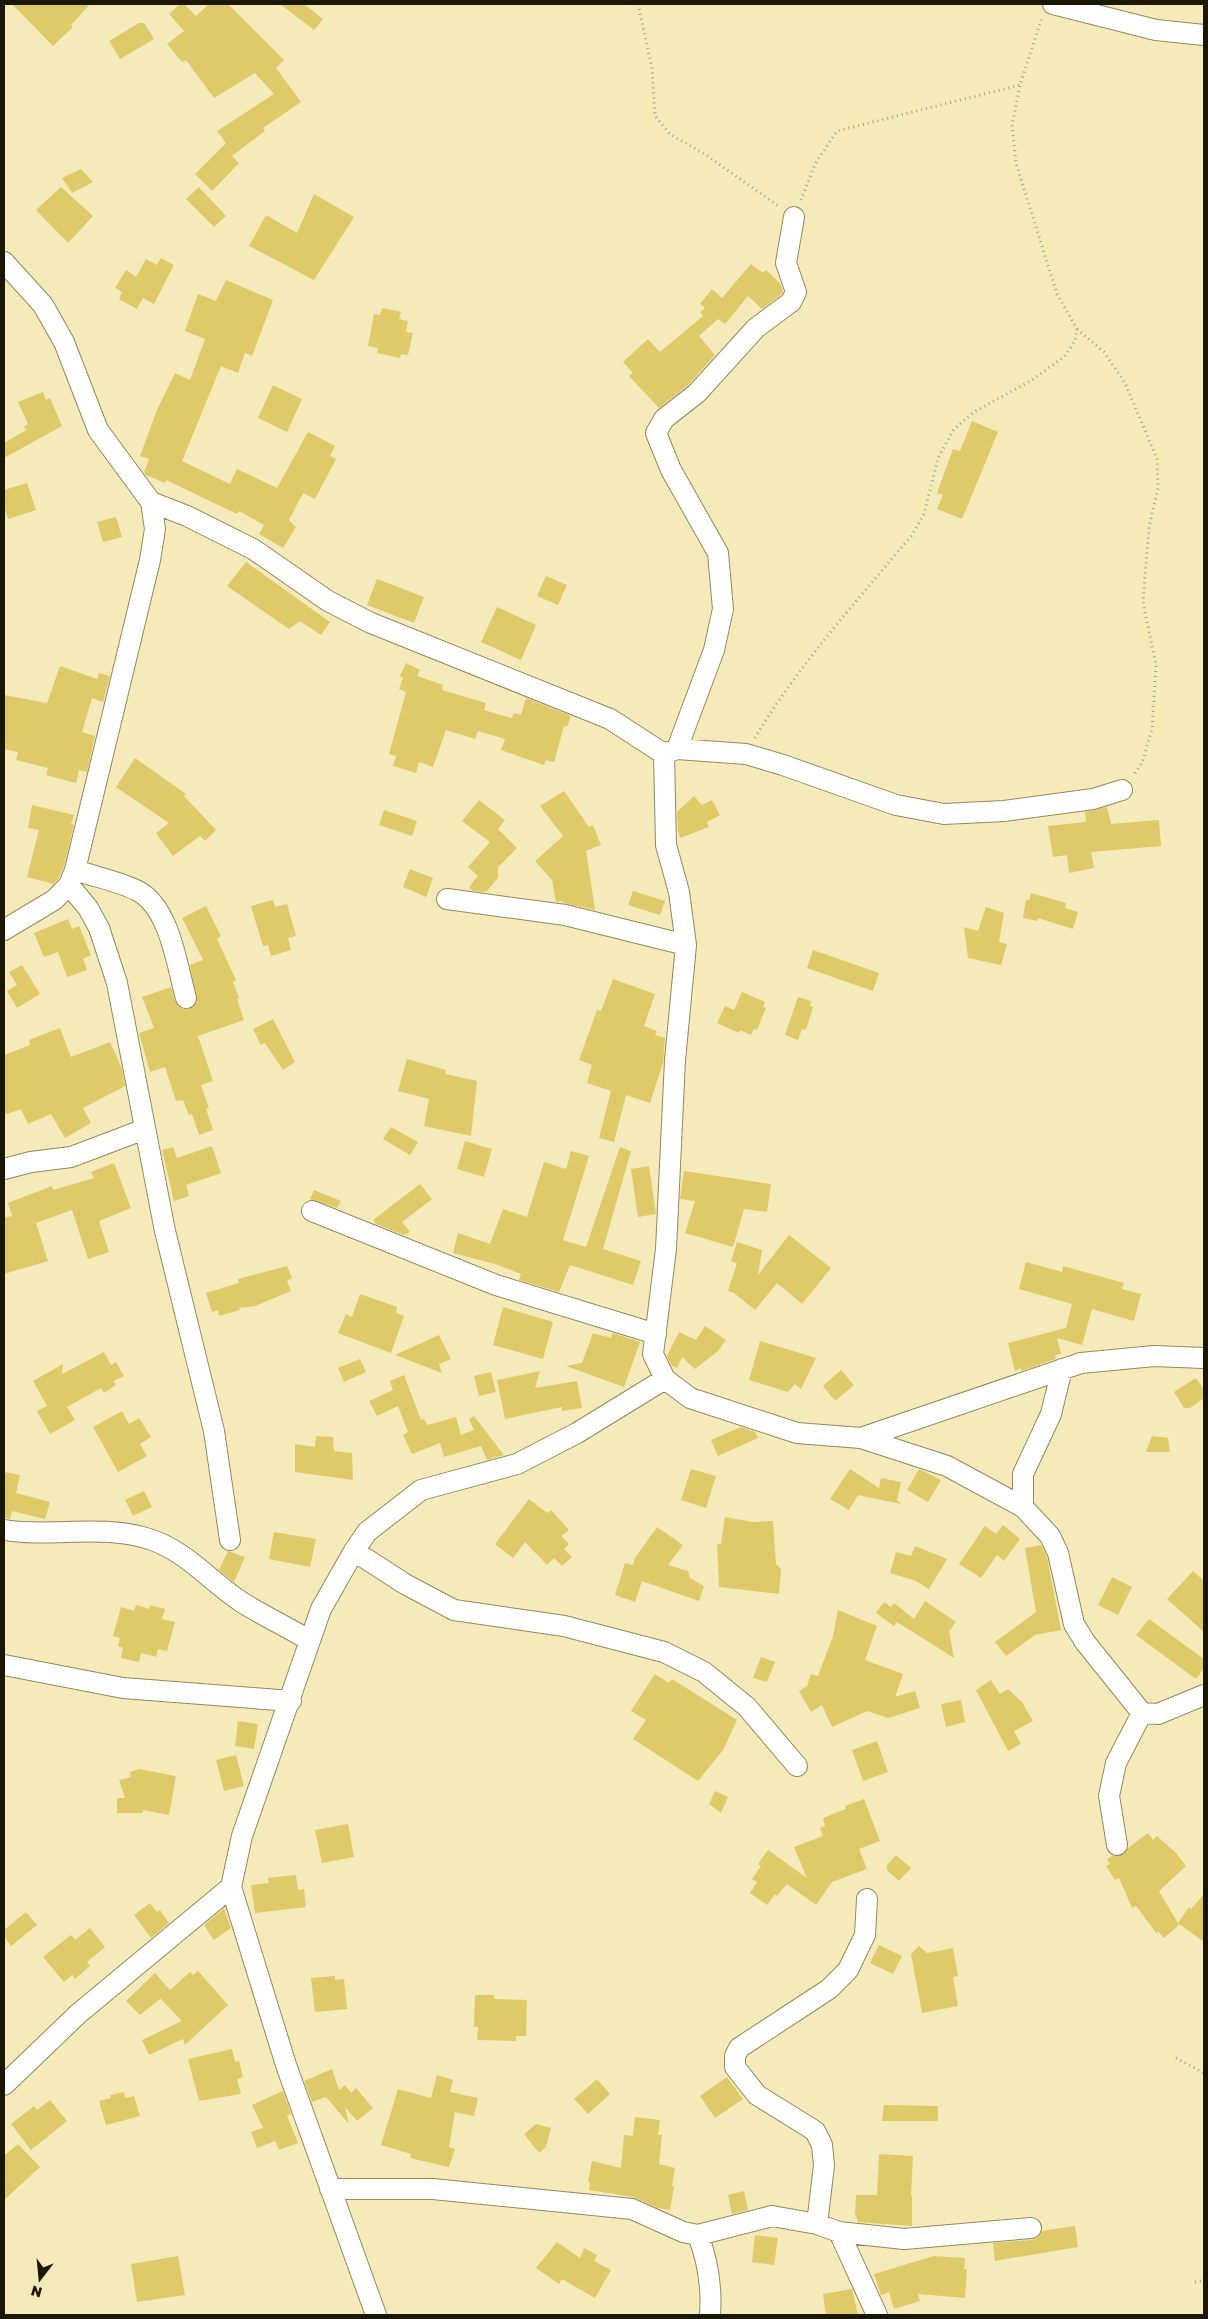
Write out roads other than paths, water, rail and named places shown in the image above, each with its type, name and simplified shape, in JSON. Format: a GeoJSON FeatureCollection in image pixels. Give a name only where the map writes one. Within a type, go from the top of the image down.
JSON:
{"type":"FeatureCollection","features":[{"type":"Feature","properties":{"kind":"street"},"geometry":{"type":"LineString","coordinates":[[1048,8],[1156,30],[1204,36]]}},
{"type":"Feature","properties":{"kind":"street"},"geometry":{"type":"LineString","coordinates":[[794,217],[786,263],[796,292],[791,302],[756,328],[697,393],[664,419],[656,433],[671,470],[718,553],[723,609],[714,650],[670,752],[666,845],[679,892],[686,946],[675,1060],[666,1249],[653,1354],[665,1379],[690,1398],[797,1433],[861,1438],[947,1466],[1023,1507],[1050,1536],[1058,1553],[1074,1624],[1085,1642],[1142,1713],[1158,1714],[1204,1695]]}},
{"type":"Feature","properties":{"kind":"street"},"geometry":{"type":"LineString","coordinates":[[4,262],[43,305],[64,342],[98,430],[151,502],[155,529],[150,560],[72,878],[54,900],[4,930]]}},
{"type":"Feature","properties":{"kind":"street"},"geometry":{"type":"LineString","coordinates":[[151,502],[187,516],[253,549],[328,601],[370,623],[610,719],[670,752],[746,754],[896,805],[944,814],[1013,810],[1093,798],[1122,790]]}},
{"type":"Feature","properties":{"kind":"street"},"geometry":{"type":"LineString","coordinates":[[72,878],[138,892],[150,902],[165,921],[186,998]]}},
{"type":"Feature","properties":{"kind":"street"},"geometry":{"type":"LineString","coordinates":[[72,878],[99,928],[117,983],[166,1231],[214,1431],[230,1540]]}},
{"type":"Feature","properties":{"kind":"street"},"geometry":{"type":"LineString","coordinates":[[447,899],[565,915],[686,946]]}},
{"type":"Feature","properties":{"kind":"street"},"geometry":{"type":"LineString","coordinates":[[4,1169],[31,1162],[71,1157],[145,1129]]}},
{"type":"Feature","properties":{"kind":"street"},"geometry":{"type":"LineString","coordinates":[[312,1210],[496,1285],[656,1334]]}},
{"type":"Feature","properties":{"kind":"street"},"geometry":{"type":"LineString","coordinates":[[861,1438],[1081,1363],[1154,1356],[1204,1358]]}},
{"type":"Feature","properties":{"kind":"street"},"geometry":{"type":"LineString","coordinates":[[1023,1507],[1023,1474],[1051,1414],[1062,1369]]}},
{"type":"Feature","properties":{"kind":"street"},"geometry":{"type":"LineString","coordinates":[[376,2315],[286,2065],[232,1887],[242,1836],[322,1610],[354,1551],[368,1532],[421,1490],[517,1464],[577,1433],[665,1379]]}},
{"type":"Feature","properties":{"kind":"street"},"geometry":{"type":"LineString","coordinates":[[4,1530],[22,1533],[112,1532],[151,1540],[176,1552],[242,1602],[310,1640]]}},
{"type":"Feature","properties":{"kind":"street"},"geometry":{"type":"LineString","coordinates":[[354,1551],[405,1584],[454,1610],[564,1626],[664,1652],[704,1672],[747,1707],[797,1766]]}},
{"type":"Feature","properties":{"kind":"street"},"geometry":{"type":"LineString","coordinates":[[4,1665],[124,1688],[291,1701]]}},
{"type":"Feature","properties":{"kind":"street"},"geometry":{"type":"LineString","coordinates":[[1117,1845],[1108,1796],[1116,1763],[1142,1713]]}},
{"type":"Feature","properties":{"kind":"street"},"geometry":{"type":"LineString","coordinates":[[4,2085],[78,2014],[232,1887]]}},
{"type":"Feature","properties":{"kind":"street"},"geometry":{"type":"LineString","coordinates":[[817,2224],[824,2165],[822,2145],[815,2131],[757,2095],[735,2067],[735,2056],[739,2048],[829,1989],[848,1970],[865,1935],[867,1899]]}},
{"type":"Feature","properties":{"kind":"street"},"geometry":{"type":"LineString","coordinates":[[330,2189],[433,2189],[632,2209],[683,2232],[698,2235],[772,2216],[817,2224],[839,2232],[904,2239],[1031,2228]]}},
{"type":"Feature","properties":{"kind":"street"},"geometry":{"type":"LineString","coordinates":[[839,2232],[877,2315]]}},
{"type":"Feature","properties":{"kind":"street"},"geometry":{"type":"LineString","coordinates":[[698,2235],[704,2250],[712,2290],[710,2315]]}}]}
